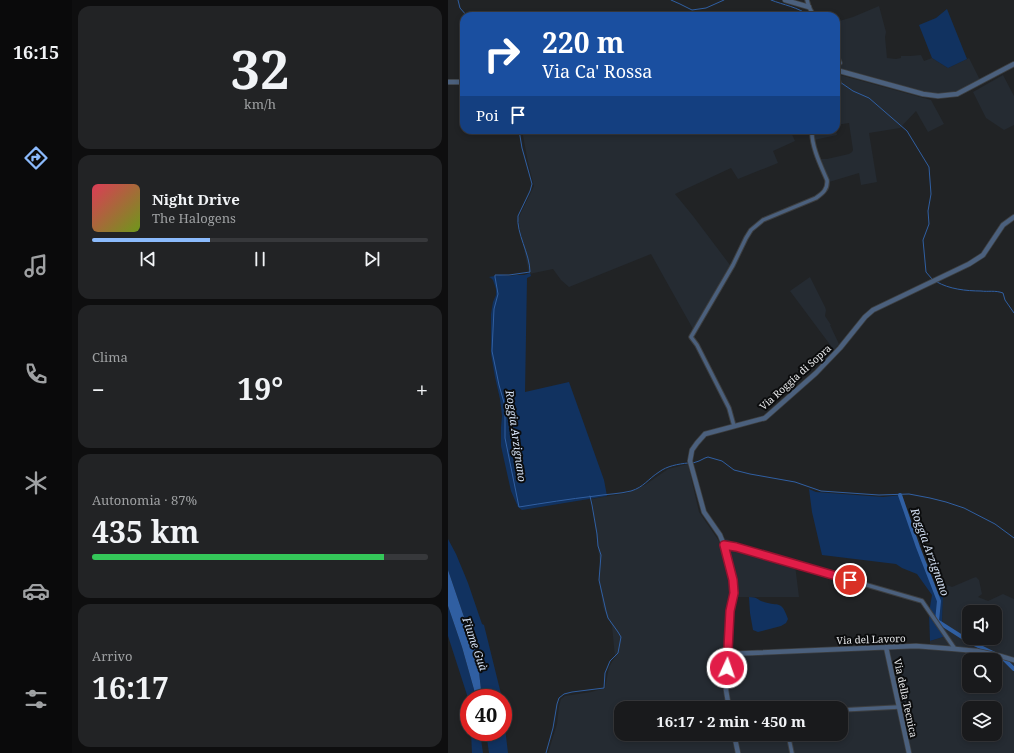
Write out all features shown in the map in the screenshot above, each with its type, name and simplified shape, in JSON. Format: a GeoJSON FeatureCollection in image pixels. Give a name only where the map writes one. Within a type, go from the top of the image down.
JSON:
{"type":"FeatureCollection","features":[{"type":"Feature","properties":{"kind":"street"},"geometry":{"type":"LineString","coordinates":[[785,0],[809,7]]}},
{"type":"Feature","properties":{"kind":"street"},"geometry":{"type":"LineString","coordinates":[[807,0],[812,12]]}},
{"type":"Feature","properties":{"kind":"street"},"geometry":{"type":"LineString","coordinates":[[840,72],[923,94],[938,96],[957,94],[1014,64]]}},
{"type":"Feature","properties":{"kind":"street"},"geometry":{"type":"LineString","coordinates":[[448,82],[460,82]]}},
{"type":"Feature","properties":{"kind":"street"},"geometry":{"type":"LineString","coordinates":[[734,426],[729,408],[697,345],[691,337],[733,266],[751,230],[763,220],[816,198],[826,189],[827,180],[814,145],[812,134]]}},
{"type":"Feature","properties":{"kind":"street","name":"Via Roggia di Sopra"},"geometry":{"type":"LineString","coordinates":[[724,545],[720,535],[704,512],[690,461],[692,450],[697,443],[705,434],[765,418],[816,373],[840,348],[865,317],[873,310],[969,264],[983,255],[1003,225],[1014,217]]}},
{"type":"Feature","properties":{"kind":"street"},"geometry":{"type":"LineString","coordinates":[[728,701],[726,690],[727,654],[730,611],[734,593],[733,580],[724,545],[736,547],[922,601],[956,649]]}},
{"type":"Feature","properties":{"kind":"street","name":"Via del Lavoro"},"geometry":{"type":"LineString","coordinates":[[727,654],[916,646],[984,653],[1014,660]]}},
{"type":"Feature","properties":{"kind":"street","name":"Via della Tecnica"},"geometry":{"type":"LineString","coordinates":[[886,647],[909,753]]}},
{"type":"Feature","properties":{"kind":"street"},"geometry":{"type":"LineString","coordinates":[[848,710],[899,707]]}},
{"type":"Feature","properties":{"kind":"street"},"geometry":{"type":"LineString","coordinates":[[735,741],[738,753]]}},
{"type":"Feature","properties":{"kind":"street"},"geometry":{"type":"LineString","coordinates":[[789,741],[792,753]]}},
{"type":"Feature","properties":{"kind":"shaded area"},"geometry":{"type":"Polygon","coordinates":[[[879,6],[886,32],[887,58],[896,59],[901,58],[901,56],[921,55],[924,61],[932,58],[948,68],[969,58],[980,80],[956,92],[936,95],[858,73],[857,75],[845,72],[841,69],[840,60],[840,21],[879,6]]]}},
{"type":"Feature","properties":{"kind":"shaded area"},"geometry":{"type":"Polygon","coordinates":[[[947,9],[967,59],[948,68],[932,58],[919,25],[936,18],[947,9]]]}},
{"type":"Feature","properties":{"kind":"shaded area"},"geometry":{"type":"Polygon","coordinates":[[[840,75],[931,100],[944,124],[928,132],[916,111],[900,128],[869,133],[877,182],[861,185],[859,173],[829,182],[821,159],[849,154],[853,150],[849,123],[840,124],[840,75]]]}},
{"type":"Feature","properties":{"kind":"shaded area"},"geometry":{"type":"Polygon","coordinates":[[[1003,75],[1014,96],[1014,125],[1004,130],[986,118],[973,92],[1003,75]]]}},
{"type":"Feature","properties":{"kind":"shaded area"},"geometry":{"type":"Polygon","coordinates":[[[523,134],[792,134],[795,141],[773,151],[778,163],[738,179],[731,168],[675,194],[730,265],[693,329],[651,254],[569,287],[561,280],[553,269],[529,274],[518,219],[534,186],[523,134]]]}},
{"type":"Feature","properties":{"kind":"shaded area"},"geometry":{"type":"Polygon","coordinates":[[[813,134],[837,134],[837,135],[814,140],[813,134]]]}},
{"type":"Feature","properties":{"kind":"shaded area"},"geometry":{"type":"Polygon","coordinates":[[[530,273],[531,276],[527,278],[525,392],[569,382],[604,480],[607,496],[522,510],[518,507],[511,491],[501,446],[502,416],[491,354],[491,314],[496,289],[493,280],[489,277],[500,275],[524,275],[530,273]]]}},
{"type":"Feature","properties":{"kind":"shaded area"},"geometry":{"type":"Polygon","coordinates":[[[810,277],[825,307],[825,316],[831,325],[839,344],[834,350],[790,291],[810,277]]]}},
{"type":"Feature","properties":{"kind":"shaded area"},"geometry":{"type":"Polygon","coordinates":[[[688,464],[699,512],[719,541],[729,576],[730,587],[735,596],[734,575],[724,538],[795,565],[799,597],[735,597],[732,615],[731,644],[738,652],[930,644],[930,641],[946,636],[942,621],[943,596],[947,585],[952,587],[976,577],[979,580],[982,594],[978,597],[988,601],[1003,594],[1014,599],[1014,753],[548,753],[557,724],[561,699],[565,696],[605,688],[609,667],[615,657],[612,626],[603,607],[599,580],[600,565],[592,499],[627,493],[645,485],[668,469],[688,464]]]}},
{"type":"Feature","properties":{"kind":"shaded area"},"geometry":{"type":"Polygon","coordinates":[[[809,489],[816,492],[883,497],[901,495],[910,527],[937,593],[943,596],[942,621],[946,636],[930,641],[929,613],[932,595],[917,574],[896,564],[822,555],[812,512],[809,489]]]}},
{"type":"Feature","properties":{"kind":"shaded area"},"geometry":{"type":"Polygon","coordinates":[[[448,539],[456,554],[482,624],[484,625],[500,689],[481,689],[477,655],[448,570],[448,539]]]}},
{"type":"Feature","properties":{"kind":"shaded area"},"geometry":{"type":"Polygon","coordinates":[[[448,570],[477,655],[481,689],[474,689],[448,606],[448,570]]]}},
{"type":"Feature","properties":{"kind":"shaded area"},"geometry":{"type":"Polygon","coordinates":[[[749,597],[781,606],[788,619],[786,623],[781,626],[758,632],[753,630],[749,597]]]}},
{"type":"Feature","properties":{"kind":"shaded area"},"geometry":{"type":"Polygon","coordinates":[[[448,606],[474,689],[465,689],[448,636],[448,606]]]}},
{"type":"Feature","properties":{"kind":"shaded area"},"geometry":{"type":"Polygon","coordinates":[[[471,741],[481,741],[483,753],[472,753],[471,741]]]}},
{"type":"Feature","properties":{"kind":"shaded area"},"geometry":{"type":"Polygon","coordinates":[[[487,741],[507,741],[508,753],[489,753],[487,741]]]}},
{"type":"Feature","properties":{"kind":"waterway","name":"Roggia Arzignano"},"geometry":{"type":"LineString","coordinates":[[458,0],[460,8],[464,12]]}},
{"type":"Feature","properties":{"kind":"waterway"},"geometry":{"type":"LineString","coordinates":[[671,0],[692,10],[706,8],[724,0]]}},
{"type":"Feature","properties":{"kind":"waterway"},"geometry":{"type":"LineString","coordinates":[[771,0],[796,8],[803,12]]}},
{"type":"Feature","properties":{"kind":"waterway"},"geometry":{"type":"LineString","coordinates":[[840,82],[853,91],[869,98],[907,131],[929,167],[931,194],[928,211],[929,224],[923,240],[926,272],[932,279]]}},
{"type":"Feature","properties":{"kind":"waterway","name":"Roggia Arzignano"},"geometry":{"type":"LineString","coordinates":[[520,134],[532,184],[518,216],[519,229],[528,258],[530,272],[495,275],[498,294],[494,309],[492,351],[505,406],[505,438],[519,507],[631,491],[646,483],[666,468],[688,463]]}},
{"type":"Feature","properties":{"kind":"waterway"},"geometry":{"type":"LineString","coordinates":[[937,282],[969,291],[994,291],[1003,293],[1005,300],[1014,313]]}},
{"type":"Feature","properties":{"kind":"waterway","name":"Roggia Arzignano"},"geometry":{"type":"LineString","coordinates":[[693,463],[708,457],[722,461],[734,470],[795,482],[821,491],[879,495],[909,494],[930,498],[964,508],[995,524],[1014,538]]}},
{"type":"Feature","properties":{"kind":"waterway","name":"Roggia Arzignano"},"geometry":{"type":"LineString","coordinates":[[900,495],[939,601],[937,621],[970,642],[993,653]]}},
{"type":"Feature","properties":{"kind":"waterway"},"geometry":{"type":"LineString","coordinates":[[546,753],[559,698],[564,694],[572,692],[604,688],[605,673],[610,661],[618,653],[621,637],[608,618],[599,580],[601,555],[598,546],[590,496]]}},
{"type":"Feature","properties":{"kind":"waterway","name":"Roggia Arzignano"},"geometry":{"type":"LineString","coordinates":[[1003,658],[1014,669]]}},
{"type":"Feature","properties":{"kind":"route"},"geometry":{"type":"LineString","coordinates":[[727,668],[730,611],[734,593],[733,580],[724,545],[736,547],[850,580]]}},
{"type":"Feature","properties":{"kind":"water label","name":"Fiume Guà"},"geometry":{"type":"Point","coordinates":[475,644]}}]}
